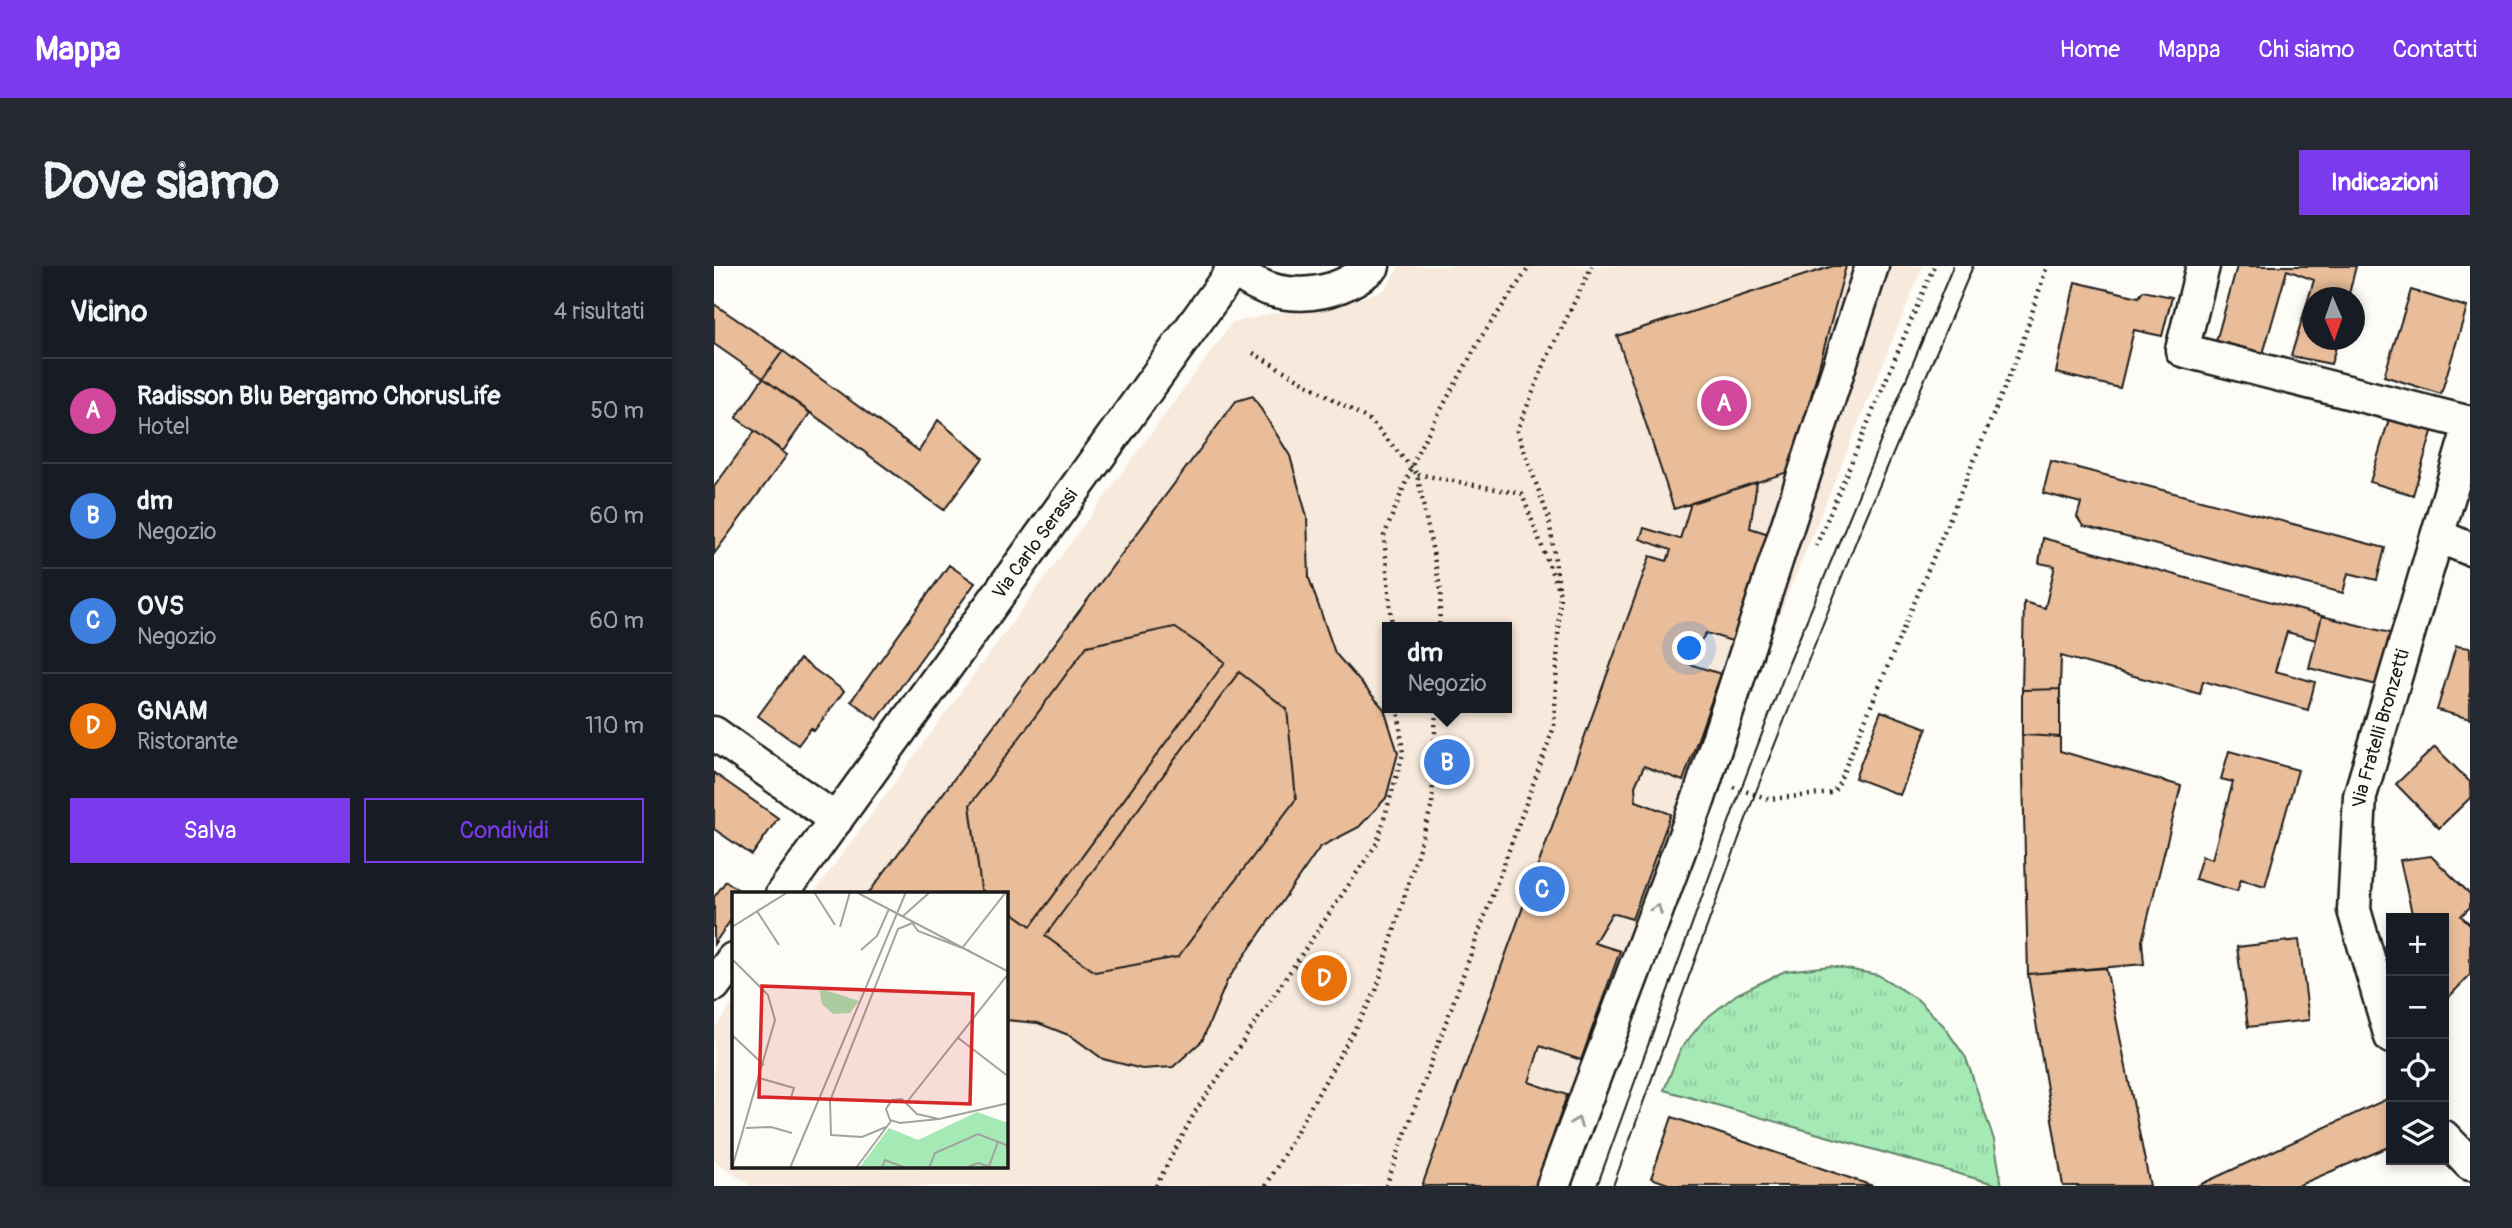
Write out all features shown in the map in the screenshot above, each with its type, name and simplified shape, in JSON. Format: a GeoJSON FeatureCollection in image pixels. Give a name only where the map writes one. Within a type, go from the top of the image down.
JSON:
{"type":"FeatureCollection","features":[{"type":"Feature","properties":{"kind":"street"},"geometry":{"type":"LineString","coordinates":[[1553,1186],[1699,798],[1872,266]]}},
{"type":"Feature","properties":{"kind":"street"},"geometry":{"type":"LineString","coordinates":[[2203,266],[2182,350],[2470,424]]}},
{"type":"Feature","properties":{"kind":"street","name":"Via Carlo Serassi"},"geometry":{"type":"LineString","coordinates":[[783,892],[1233,267],[1262,287],[1295,295],[1329,291],[1369,279]]}},
{"type":"Feature","properties":{"kind":"street","name":"Via Fratelli Bronzetti"},"geometry":{"type":"LineString","coordinates":[[2386,1020],[2354,909],[2360,796],[2470,424]]}},
{"type":"Feature","properties":{"kind":"street"},"geometry":{"type":"LineString","coordinates":[[2438,536],[2470,548]]}},
{"type":"Feature","properties":{"kind":"street"},"geometry":{"type":"LineString","coordinates":[[714,733],[836,820]]}},
{"type":"Feature","properties":{"kind":"street"},"geometry":{"type":"LineString","coordinates":[[714,985],[732,960]]}},
{"type":"Feature","properties":{"kind":"path"},"geometry":{"type":"LineString","coordinates":[[1392,622],[1384,536],[1419,449],[1482,336],[1530,266]]}},
{"type":"Feature","properties":{"kind":"path"},"geometry":{"type":"LineString","coordinates":[[1386,1186],[1554,727],[1560,594],[1549,519],[1517,431],[1547,358],[1592,266]]}},
{"type":"Feature","properties":{"kind":"path"},"geometry":{"type":"LineString","coordinates":[[1731,786],[1769,799],[1831,793],[1838,787],[2020,353],[2047,266]]}},
{"type":"Feature","properties":{"kind":"path"},"geometry":{"type":"LineString","coordinates":[[1253,354],[1371,421],[1418,474],[1441,593],[1439,622]]}},
{"type":"Feature","properties":{"kind":"path"},"geometry":{"type":"LineString","coordinates":[[1418,474],[1522,494],[1560,594]]}},
{"type":"Feature","properties":{"kind":"path"},"geometry":{"type":"LineString","coordinates":[[1156,1186],[1195,1112],[1377,843],[1403,754],[1399,713]]}},
{"type":"Feature","properties":{"kind":"path"},"geometry":{"type":"LineString","coordinates":[[1266,1186],[1376,991],[1432,805],[1436,713]]}},
{"type":"Feature","properties":{"kind":"shaded area"},"geometry":{"type":"Polygon","coordinates":[[[1400,266],[1923,266],[1770,638],[1566,1186],[751,1186],[714,1160],[714,1029],[732,1004],[732,1168],[1008,1168],[1008,892],[814,892],[1232,323],[1273,313],[1324,310],[1384,290],[1400,266]]]}},
{"type":"Feature","properties":{"kind":"green space"},"geometry":{"type":"Polygon","coordinates":[[[1831,966],[1878,975],[1917,999],[1943,1025],[1966,1058],[1994,1140],[2002,1186],[1664,1090],[1680,1050],[1704,1020],[1737,994],[1785,971],[1831,966]]]}},
{"type":"Feature","properties":{"kind":"building"},"geometry":{"type":"Polygon","coordinates":[[[1833,266],[1846,266],[1791,471],[1674,509],[1617,336],[1833,266]]]}},
{"type":"Feature","properties":{"kind":"building"},"geometry":{"type":"Polygon","coordinates":[[[2237,266],[2356,266],[2351,287],[2312,287],[2314,280],[2287,270],[2259,368],[2212,356],[2237,266]]]}},
{"type":"Feature","properties":{"kind":"building"},"geometry":{"type":"Polygon","coordinates":[[[2075,282],[2139,297],[2143,291],[2172,297],[2162,336],[2134,330],[2120,388],[2056,373],[2075,282]]]}},
{"type":"Feature","properties":{"kind":"building"},"geometry":{"type":"Polygon","coordinates":[[[2411,290],[2467,307],[2441,394],[2384,376],[2411,290]]]}},
{"type":"Feature","properties":{"kind":"building"},"geometry":{"type":"Polygon","coordinates":[[[714,304],[783,351],[763,378],[714,344],[714,304]]]}},
{"type":"Feature","properties":{"kind":"building"},"geometry":{"type":"Polygon","coordinates":[[[2302,320],[2302,350],[2335,350],[2331,364],[2291,356],[2302,320]]]}},
{"type":"Feature","properties":{"kind":"building"},"geometry":{"type":"Polygon","coordinates":[[[783,351],[919,451],[938,420],[983,458],[944,510],[763,378],[783,351]]]}},
{"type":"Feature","properties":{"kind":"building"},"geometry":{"type":"Polygon","coordinates":[[[763,378],[810,413],[783,451],[736,418],[763,378]]]}},
{"type":"Feature","properties":{"kind":"building"},"geometry":{"type":"Polygon","coordinates":[[[1253,396],[1290,456],[1307,517],[1309,578],[1335,653],[1382,707],[1398,753],[1386,798],[1359,827],[1320,847],[1227,981],[1202,1041],[1173,1067],[1142,1069],[1103,1059],[1071,1036],[1038,1023],[1008,1020],[1008,892],[869,892],[1236,401],[1253,396]]]}},
{"type":"Feature","properties":{"kind":"building"},"geometry":{"type":"Polygon","coordinates":[[[2392,409],[2435,422],[2413,495],[2370,482],[2392,409]]]}},
{"type":"Feature","properties":{"kind":"building"},"geometry":{"type":"Polygon","coordinates":[[[755,431],[787,455],[714,554],[714,487],[755,431]]]}},
{"type":"Feature","properties":{"kind":"building"},"geometry":{"type":"Polygon","coordinates":[[[2051,461],[2385,548],[2377,580],[2348,573],[2343,593],[2083,526],[2077,517],[2081,503],[2043,493],[2051,461]]]}},
{"type":"Feature","properties":{"kind":"building"},"geometry":{"type":"Polygon","coordinates":[[[1757,482],[1750,528],[1772,535],[1732,641],[1706,633],[1686,663],[1721,674],[1683,781],[1644,766],[1635,786],[1636,801],[1671,814],[1632,919],[1612,913],[1594,943],[1620,951],[1581,1060],[1540,1046],[1529,1082],[1567,1095],[1536,1186],[1422,1186],[1650,556],[1667,561],[1671,550],[1640,539],[1644,528],[1680,539],[1691,503],[1757,482]]]}},
{"type":"Feature","properties":{"kind":"building"},"geometry":{"type":"Polygon","coordinates":[[[2043,538],[2322,616],[2316,640],[2287,632],[2275,671],[2315,682],[2308,710],[2203,681],[2200,694],[2061,656],[2060,689],[2022,690],[2024,602],[2045,608],[2055,566],[2039,563],[2043,538]]]}},
{"type":"Feature","properties":{"kind":"building"},"geometry":{"type":"Polygon","coordinates":[[[949,565],[975,583],[877,720],[851,701],[949,565]]]}},
{"type":"Feature","properties":{"kind":"building"},"geometry":{"type":"Polygon","coordinates":[[[2322,616],[2390,633],[2377,685],[2309,668],[2322,616]]]}},
{"type":"Feature","properties":{"kind":"building"},"geometry":{"type":"Polygon","coordinates":[[[1174,627],[1225,662],[1031,926],[1008,909],[1008,892],[985,892],[981,889],[970,805],[1087,646],[1174,627]]]}},
{"type":"Feature","properties":{"kind":"building"},"geometry":{"type":"Polygon","coordinates":[[[2456,646],[2470,648],[2470,719],[2437,710],[2456,646]]]}},
{"type":"Feature","properties":{"kind":"building"},"geometry":{"type":"Polygon","coordinates":[[[800,659],[844,691],[814,731],[811,728],[798,745],[758,716],[800,659]]]}},
{"type":"Feature","properties":{"kind":"building"},"geometry":{"type":"Polygon","coordinates":[[[1239,672],[1287,709],[1296,799],[1178,957],[1095,972],[1045,936],[1239,672]]]}},
{"type":"Feature","properties":{"kind":"building"},"geometry":{"type":"Polygon","coordinates":[[[2060,689],[2060,737],[2022,735],[2022,690],[2060,689]]]}},
{"type":"Feature","properties":{"kind":"building"},"geometry":{"type":"Polygon","coordinates":[[[1881,711],[1927,728],[1900,795],[1855,778],[1881,711]]]}},
{"type":"Feature","properties":{"kind":"building"},"geometry":{"type":"Polygon","coordinates":[[[2022,735],[2060,737],[2060,751],[2181,786],[2142,941],[2144,964],[2028,974],[2022,735]]]}},
{"type":"Feature","properties":{"kind":"building"},"geometry":{"type":"Polygon","coordinates":[[[2435,747],[2470,782],[2470,798],[2439,828],[2396,784],[2435,747]]]}},
{"type":"Feature","properties":{"kind":"building"},"geometry":{"type":"Polygon","coordinates":[[[2229,751],[2298,770],[2265,886],[2241,879],[2237,891],[2195,879],[2202,856],[2212,859],[2233,782],[2221,779],[2229,751]]]}},
{"type":"Feature","properties":{"kind":"building"},"geometry":{"type":"Polygon","coordinates":[[[714,773],[778,818],[752,855],[714,829],[714,773]]]}},
{"type":"Feature","properties":{"kind":"building"},"geometry":{"type":"Polygon","coordinates":[[[2431,856],[2470,894],[2470,907],[2461,916],[2470,924],[2470,975],[2449,997],[2449,913],[2412,913],[2400,860],[2431,856]]]}},
{"type":"Feature","properties":{"kind":"building"},"geometry":{"type":"Polygon","coordinates":[[[726,881],[741,892],[732,892],[732,918],[714,944],[714,897],[726,881]]]}},
{"type":"Feature","properties":{"kind":"building"},"geometry":{"type":"Polygon","coordinates":[[[2299,940],[2309,1020],[2248,1027],[2237,947],[2299,940]]]}},
{"type":"Feature","properties":{"kind":"building"},"geometry":{"type":"Polygon","coordinates":[[[2106,968],[2150,1186],[2063,1186],[2028,974],[2106,968]]]}},
{"type":"Feature","properties":{"kind":"building"},"geometry":{"type":"Polygon","coordinates":[[[2386,1099],[2386,1148],[2297,1186],[2197,1186],[2386,1099]]]}},
{"type":"Feature","properties":{"kind":"building"},"geometry":{"type":"Polygon","coordinates":[[[1672,1117],[1873,1186],[1674,1186],[1651,1178],[1672,1117]]]}},
{"type":"Feature","properties":{"kind":"tram line"},"geometry":{"type":"LineString","coordinates":[[1597,1186],[1789,663],[1953,266]]}},
{"type":"Feature","properties":{"kind":"tram line"},"geometry":{"type":"LineString","coordinates":[[1613,1186],[1755,794],[1858,536],[1973,266]]}},
{"type":"Feature","properties":{"kind":"place","name":"Radisson Blu Bergamo ChorusLife"},"geometry":{"type":"Point","coordinates":[1724,403]}},
{"type":"Feature","properties":{"kind":"place","name":"dm"},"geometry":{"type":"Point","coordinates":[1447,762]}},
{"type":"Feature","properties":{"kind":"place","name":"OVS"},"geometry":{"type":"Point","coordinates":[1542,889]}},
{"type":"Feature","properties":{"kind":"place","name":"GNAM"},"geometry":{"type":"Point","coordinates":[1324,978]}}]}
